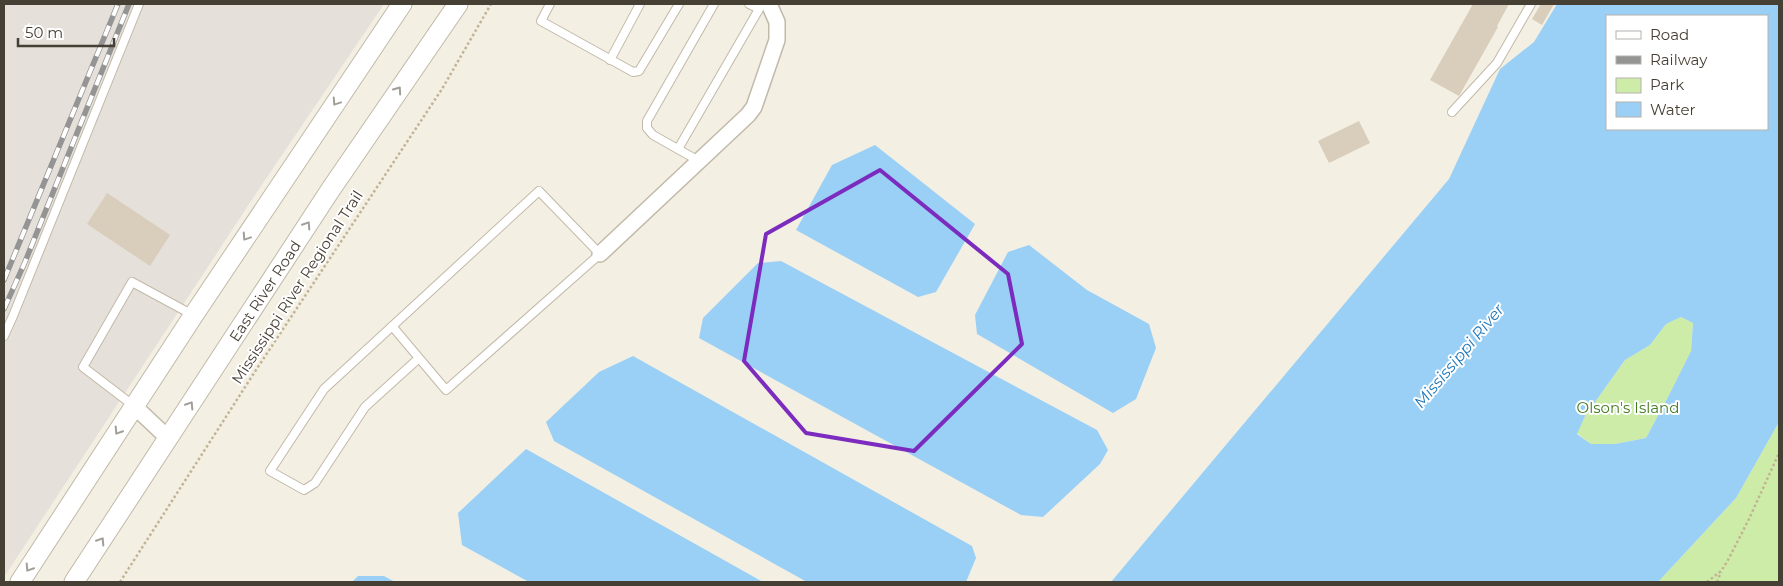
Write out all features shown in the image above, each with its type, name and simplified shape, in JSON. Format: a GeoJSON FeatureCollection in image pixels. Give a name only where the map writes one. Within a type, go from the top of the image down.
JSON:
{"type":"FeatureCollection","features":[{"type":"Feature","properties":{"kind":"street"},"geometry":{"type":"LineString","coordinates":[[20,582],[193,316],[402,4]]}},
{"type":"Feature","properties":{"kind":"street","name":"East River Road"},"geometry":{"type":"LineString","coordinates":[[74,582],[331,189],[458,4]]}},
{"type":"Feature","properties":{"kind":"street"},"geometry":{"type":"LineString","coordinates":[[600,254],[748,115],[754,107],[778,40],[777,22],[763,6]]}},
{"type":"Feature","properties":{"kind":"street"},"geometry":{"type":"LineString","coordinates":[[134,406],[168,438]]}},
{"type":"Feature","properties":{"kind":"lane"},"geometry":{"type":"LineString","coordinates":[[4,336],[139,4]]}},
{"type":"Feature","properties":{"kind":"lane"},"geometry":{"type":"LineString","coordinates":[[550,4],[541,21],[633,72],[639,72],[679,4]]}},
{"type":"Feature","properties":{"kind":"lane"},"geometry":{"type":"LineString","coordinates":[[610,60],[640,4]]}},
{"type":"Feature","properties":{"kind":"lane"},"geometry":{"type":"LineString","coordinates":[[699,161],[653,135],[647,128],[647,121],[714,4]]}},
{"type":"Feature","properties":{"kind":"lane"},"geometry":{"type":"LineString","coordinates":[[678,149],[763,6],[749,4]]}},
{"type":"Feature","properties":{"kind":"lane"},"geometry":{"type":"LineString","coordinates":[[1452,112],[1497,63],[1531,4]]}},
{"type":"Feature","properties":{"kind":"lane"},"geometry":{"type":"LineString","coordinates":[[392,326],[419,358],[446,390],[600,254],[538,191],[392,326],[324,389],[270,471],[304,490],[315,483],[365,407],[419,358]]}},
{"type":"Feature","properties":{"kind":"lane"},"geometry":{"type":"LineString","coordinates":[[134,406],[83,367],[132,282],[193,316]]}},
{"type":"Feature","properties":{"kind":"path","name":"Mississippi River Regional Trail"},"geometry":{"type":"LineString","coordinates":[[120,582],[256,370],[442,89],[491,4]]}},
{"type":"Feature","properties":{"kind":"path"},"geometry":{"type":"LineString","coordinates":[[1717,582],[1749,519],[1779,453]]}},
{"type":"Feature","properties":{"kind":"path"},"geometry":{"type":"LineString","coordinates":[[1707,582],[1721,571]]}},
{"type":"Feature","properties":{"kind":"highlighted area"},"geometry":{"type":"Polygon","coordinates":[[[880,170],[1008,274],[1022,344],[914,451],[806,433],[744,361],[766,234],[880,170]]]}},
{"type":"Feature","properties":{"kind":"shaded area"},"geometry":{"type":"Polygon","coordinates":[[[4,4],[384,4],[259,189],[4,577],[4,4]]]}},
{"type":"Feature","properties":{"kind":"green space","name":"Olson's Island"},"geometry":{"type":"Polygon","coordinates":[[[1681,317],[1693,323],[1691,351],[1646,438],[1615,444],[1591,444],[1577,433],[1585,416],[1625,360],[1650,345],[1666,324],[1681,317]]]}},
{"type":"Feature","properties":{"kind":"green space"},"geometry":{"type":"Polygon","coordinates":[[[1779,422],[1779,582],[1658,582],[1736,498],[1779,422]]]}},
{"type":"Feature","properties":{"kind":"water","name":"Mississippi River"},"geometry":{"type":"Polygon","coordinates":[[[1557,4],[1779,4],[1779,422],[1736,498],[1658,582],[1111,582],[1449,179],[1500,69],[1534,42],[1557,4]],[[1681,317],[1666,324],[1650,345],[1625,360],[1585,416],[1577,434],[1591,444],[1615,444],[1646,438],[1691,351],[1693,323],[1681,317]]]}},
{"type":"Feature","properties":{"kind":"water"},"geometry":{"type":"Polygon","coordinates":[[[875,145],[975,224],[936,292],[918,297],[796,230],[832,165],[875,145]]]}},
{"type":"Feature","properties":{"kind":"water"},"geometry":{"type":"Polygon","coordinates":[[[1029,245],[1087,290],[1149,324],[1156,348],[1136,399],[1113,413],[977,334],[975,315],[1008,252],[1029,245]]]}},
{"type":"Feature","properties":{"kind":"water"},"geometry":{"type":"Polygon","coordinates":[[[781,261],[1097,430],[1108,450],[1100,464],[1043,517],[1021,515],[699,338],[703,318],[758,263],[781,261]]]}},
{"type":"Feature","properties":{"kind":"water"},"geometry":{"type":"Polygon","coordinates":[[[633,356],[972,546],[976,558],[966,582],[807,582],[554,441],[546,422],[599,372],[633,356]]]}},
{"type":"Feature","properties":{"kind":"water"},"geometry":{"type":"Polygon","coordinates":[[[526,449],[763,582],[529,582],[462,545],[458,513],[526,449]]]}},
{"type":"Feature","properties":{"kind":"water"},"geometry":{"type":"Polygon","coordinates":[[[358,576],[384,576],[395,582],[352,582],[358,576]]]}},
{"type":"Feature","properties":{"kind":"building"},"geometry":{"type":"Polygon","coordinates":[[[1473,4],[1509,4],[1459,96],[1430,80],[1473,4]]]}},
{"type":"Feature","properties":{"kind":"building"},"geometry":{"type":"Polygon","coordinates":[[[1541,4],[1554,4],[1542,25],[1532,19],[1541,4]]]}},
{"type":"Feature","properties":{"kind":"building"},"geometry":{"type":"Polygon","coordinates":[[[1359,121],[1370,143],[1329,163],[1318,141],[1359,121]]]}},
{"type":"Feature","properties":{"kind":"building"},"geometry":{"type":"Polygon","coordinates":[[[107,193],[170,235],[150,266],[87,224],[107,193]]]}},
{"type":"Feature","properties":{"kind":"railway"},"geometry":{"type":"LineString","coordinates":[[4,280],[118,4]]}},
{"type":"Feature","properties":{"kind":"railway"},"geometry":{"type":"LineString","coordinates":[[4,309],[25,262],[129,4]]}}]}
